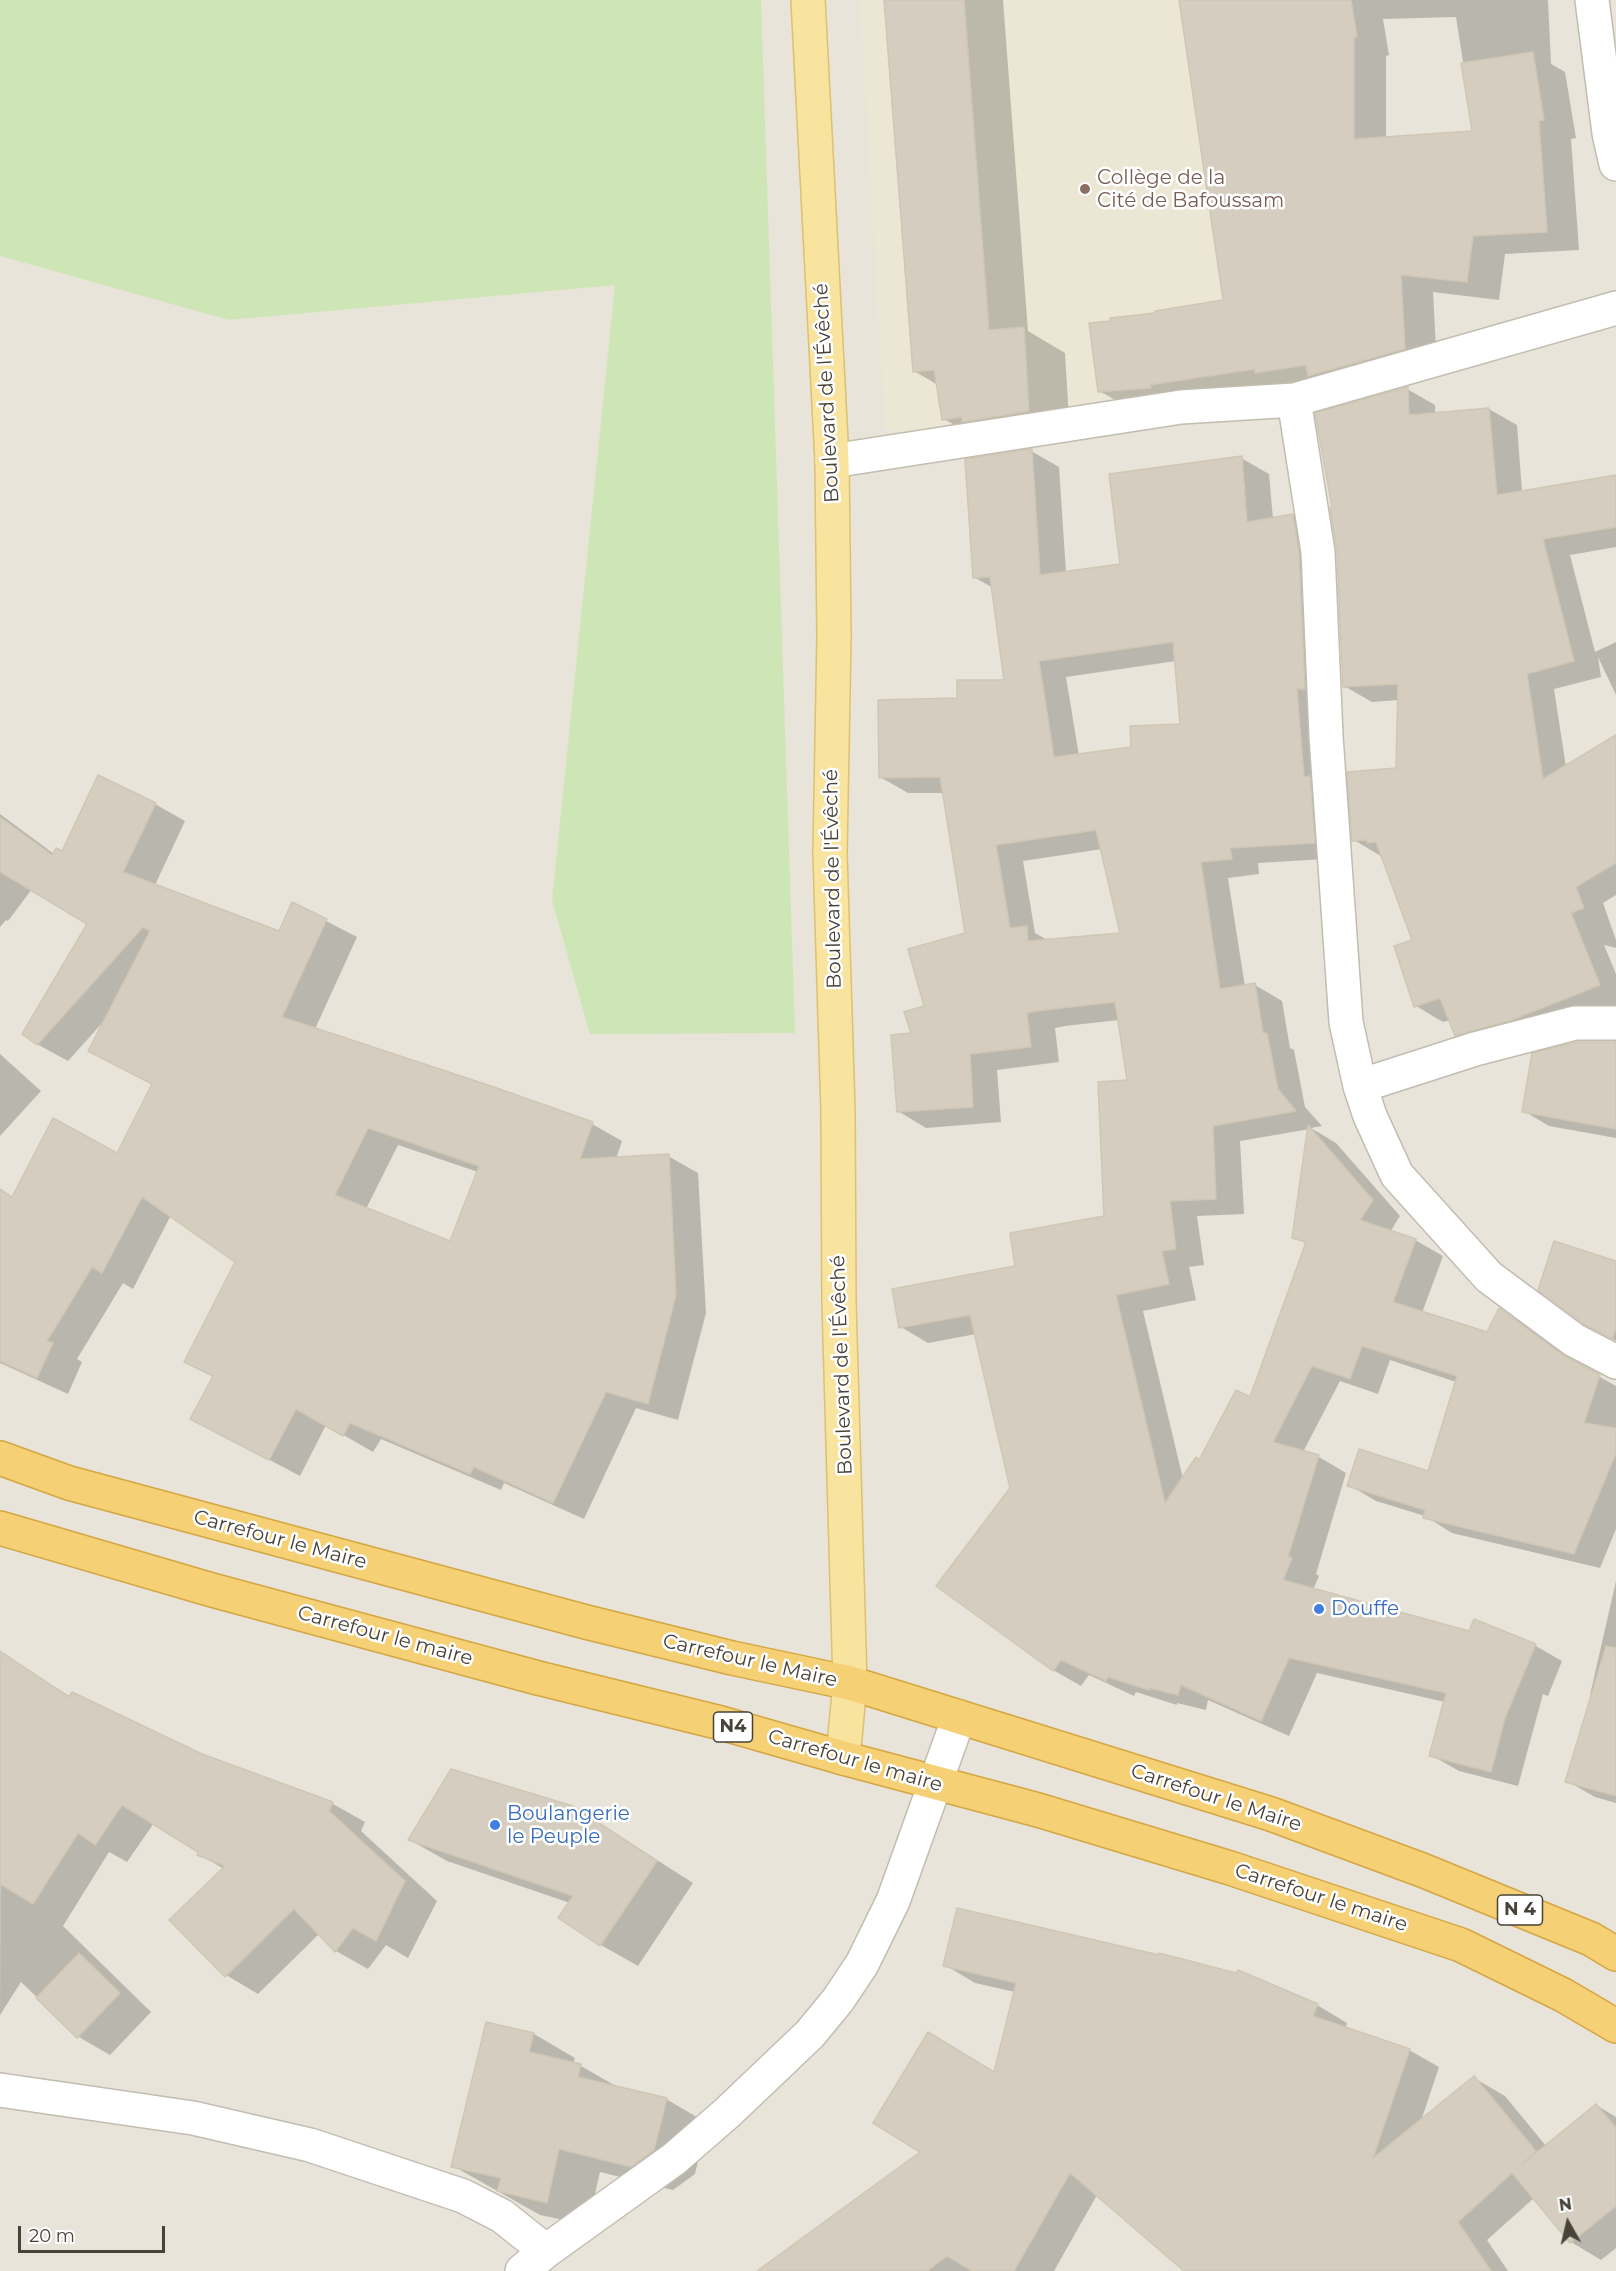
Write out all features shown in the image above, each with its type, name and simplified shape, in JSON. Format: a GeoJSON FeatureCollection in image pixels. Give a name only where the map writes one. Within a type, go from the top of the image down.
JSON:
{"type":"FeatureCollection","features":[{"type":"Feature","properties":{"kind":"highway","name":"Carrefour le Maire"},"geometry":{"type":"LineString","coordinates":[[0,1458],[69,1483],[586,1623],[850,1683],[1271,1814],[1422,1870],[1591,1939],[1616,1954]]}},
{"type":"Feature","properties":{"kind":"highway","name":"Carrefour le maire"},"geometry":{"type":"LineString","coordinates":[[0,1528],[212,1590],[721,1723],[1038,1810],[1207,1861],[1461,1944],[1563,1995],[1616,2026]]}},
{"type":"Feature","properties":{"kind":"main road","name":"Boulevard de l'Évêché"},"geometry":{"type":"LineString","coordinates":[[808,0],[832,461],[834,636],[830,853],[838,1113],[839,1302],[850,1683],[843,1758]]}},
{"type":"Feature","properties":{"kind":"street"},"geometry":{"type":"LineString","coordinates":[[1592,0],[1609,133],[1616,164]]}},
{"type":"Feature","properties":{"kind":"street"},"geometry":{"type":"LineString","coordinates":[[832,461],[1181,407],[1294,400],[1616,308]]}},
{"type":"Feature","properties":{"kind":"street"},"geometry":{"type":"LineString","coordinates":[[1294,400],[1318,552],[1326,736],[1346,1022],[1360,1086],[1370,1116],[1397,1175],[1489,1278],[1574,1340],[1616,1362]]}},
{"type":"Feature","properties":{"kind":"street"},"geometry":{"type":"LineString","coordinates":[[1360,1086],[1475,1049],[1575,1023],[1616,1023]]}},
{"type":"Feature","properties":{"kind":"street"},"geometry":{"type":"LineString","coordinates":[[0,2090],[193,2118],[310,2145],[463,2196],[502,2216],[534,2261],[674,2159],[727,2113],[810,2034],[838,2000],[862,1964],[893,1901],[959,1717]]}},
{"type":"Feature","properties":{"kind":"shaded area"},"geometry":{"type":"Polygon","coordinates":[[[0,0],[1616,0],[1616,2271],[0,2271],[0,0]]]}},
{"type":"Feature","properties":{"kind":"shaded area","name":"Collège de la Cité de Bafoussam"},"geometry":{"type":"Polygon","coordinates":[[[860,0],[1272,0],[1327,377],[907,433],[885,429],[860,0]]]}},
{"type":"Feature","properties":{"kind":"green space"},"geometry":{"type":"Polygon","coordinates":[[[0,0],[761,0],[795,1033],[590,1034],[552,900],[615,285],[229,320],[0,256],[0,0]]]}},
{"type":"Feature","properties":{"kind":"building"},"geometry":{"type":"Polygon","coordinates":[[[884,0],[964,0],[989,330],[1024,327],[1029,411],[962,422],[962,417],[942,420],[934,370],[913,372],[884,0]]]}},
{"type":"Feature","properties":{"kind":"building"},"geometry":{"type":"Polygon","coordinates":[[[1179,0],[1351,0],[1357,37],[1354,38],[1354,139],[1472,131],[1461,63],[1533,52],[1544,120],[1539,121],[1547,232],[1473,236],[1467,282],[1401,275],[1405,349],[1308,376],[1306,365],[1255,373],[1255,369],[1150,385],[1151,388],[1098,392],[1089,323],[1223,300],[1179,0]]]}},
{"type":"Feature","properties":{"kind":"building"},"geometry":{"type":"Polygon","coordinates":[[[1408,387],[1409,415],[1489,408],[1497,495],[1616,475],[1616,527],[1543,539],[1574,661],[1527,674],[1543,779],[1616,735],[1616,863],[1576,887],[1584,908],[1571,913],[1600,985],[1512,1020],[1455,1036],[1440,998],[1414,1007],[1394,946],[1412,940],[1376,842],[1352,841],[1347,772],[1396,768],[1398,684],[1343,687],[1337,551],[1330,508],[1332,507],[1315,413],[1408,387]]]}},
{"type":"Feature","properties":{"kind":"building"},"geometry":{"type":"Polygon","coordinates":[[[1032,449],[1040,575],[1120,564],[1109,474],[1242,456],[1247,522],[1293,514],[1299,554],[1305,689],[1297,689],[1304,777],[1310,776],[1315,843],[1230,848],[1232,859],[1201,862],[1220,989],[1255,983],[1263,1033],[1267,1033],[1278,1089],[1296,1111],[1213,1126],[1216,1199],[1170,1201],[1176,1249],[1162,1251],[1169,1284],[1116,1295],[1165,1503],[1196,1457],[1199,1460],[1236,1390],[1250,1397],[1306,1242],[1292,1238],[1308,1125],[1373,1200],[1360,1220],[1416,1239],[1393,1302],[1487,1332],[1499,1308],[1563,1355],[1600,1375],[1584,1423],[1616,1428],[1616,1453],[1574,1554],[1423,1518],[1425,1510],[1347,1486],[1359,1449],[1428,1471],[1457,1376],[1362,1346],[1350,1379],[1312,1366],[1273,1442],[1319,1455],[1288,1557],[1292,1558],[1283,1580],[1469,1631],[1474,1619],[1536,1644],[1505,1718],[1491,1772],[1429,1756],[1446,1693],[1289,1658],[1261,1721],[1181,1685],[1178,1695],[1149,1688],[1149,1690],[1108,1677],[1106,1681],[1061,1660],[1053,1671],[936,1586],[1010,1488],[970,1315],[899,1328],[892,1289],[1015,1266],[1010,1233],[1104,1216],[1098,1082],[1127,1080],[1115,1002],[1036,1011],[1027,1013],[1031,1047],[970,1054],[973,1107],[897,1112],[891,1035],[911,1033],[904,1012],[924,1006],[908,949],[965,933],[940,777],[879,778],[878,700],[957,698],[957,680],[1004,680],[990,577],[973,578],[965,459],[1032,449]],[[1173,642],[1039,661],[1054,757],[1131,747],[1130,726],[1180,724],[1173,642]],[[1096,830],[996,845],[1010,928],[1027,926],[1028,941],[1120,933],[1096,830]]]}},
{"type":"Feature","properties":{"kind":"building"},"geometry":{"type":"Polygon","coordinates":[[[98,775],[156,803],[123,872],[279,931],[292,902],[327,919],[282,1017],[593,1122],[580,1159],[669,1154],[676,1295],[648,1404],[606,1392],[553,1503],[474,1467],[470,1474],[350,1423],[343,1436],[296,1409],[269,1460],[190,1419],[213,1376],[184,1362],[235,1262],[142,1197],[102,1273],[92,1267],[47,1341],[53,1343],[37,1378],[0,1361],[0,1189],[12,1197],[53,1118],[117,1153],[152,1084],[88,1051],[150,931],[143,927],[37,1045],[22,1034],[87,924],[0,872],[0,817],[52,855],[56,848],[62,851],[98,775]],[[368,1128],[335,1195],[450,1241],[479,1166],[368,1128]]]}},
{"type":"Feature","properties":{"kind":"building"},"geometry":{"type":"Polygon","coordinates":[[[1577,1042],[1616,1042],[1616,1129],[1522,1112],[1532,1053],[1577,1042]]]}},
{"type":"Feature","properties":{"kind":"building"},"geometry":{"type":"Polygon","coordinates":[[[1554,1241],[1616,1261],[1616,1328],[1612,1339],[1584,1324],[1538,1290],[1554,1241]]]}},
{"type":"Feature","properties":{"kind":"building"},"geometry":{"type":"Polygon","coordinates":[[[1606,1646],[1616,1648],[1616,1796],[1565,1782],[1606,1646]]]}},
{"type":"Feature","properties":{"kind":"building"},"geometry":{"type":"Polygon","coordinates":[[[0,1651],[69,1697],[72,1692],[202,1754],[333,1802],[329,1811],[405,1881],[376,1941],[353,1928],[335,1952],[294,1909],[225,1977],[169,1920],[225,1866],[197,1855],[198,1852],[122,1805],[95,1845],[78,1833],[33,1904],[0,1884],[0,1651]]]}},
{"type":"Feature","properties":{"kind":"building"},"geometry":{"type":"Polygon","coordinates":[[[451,1769],[573,1806],[657,1861],[600,1946],[558,1918],[573,1896],[408,1840],[451,1769]]]}},
{"type":"Feature","properties":{"kind":"building"},"geometry":{"type":"Polygon","coordinates":[[[957,1908],[1159,1955],[1159,1953],[1236,1973],[1238,1970],[1318,2004],[1313,2016],[1410,2049],[1373,2158],[1474,2076],[1536,2151],[1521,2165],[1596,2104],[1616,2128],[1616,2206],[1570,2243],[1512,2173],[1458,2222],[1491,2271],[1184,2271],[1070,2173],[1014,2271],[972,2271],[947,2256],[927,2271],[757,2271],[920,2152],[873,2123],[928,2032],[994,2072],[1016,1983],[943,1966],[957,1908]]]}},
{"type":"Feature","properties":{"kind":"building"},"geometry":{"type":"Polygon","coordinates":[[[79,1953],[120,1993],[77,2038],[36,1998],[79,1953]]]}},
{"type":"Feature","properties":{"kind":"building"},"geometry":{"type":"Polygon","coordinates":[[[486,2022],[534,2033],[529,2052],[581,2064],[578,2077],[667,2098],[654,2150],[631,2167],[559,2149],[547,2203],[497,2191],[501,2178],[451,2167],[486,2022]]]}},
{"type":"Feature","properties":{"kind":"place","name":"Collège de la Cité de Bafoussam"},"geometry":{"type":"Point","coordinates":[1085,189]}},
{"type":"Feature","properties":{"kind":"place","name":"Douffe"},"geometry":{"type":"Point","coordinates":[1319,1609]}},
{"type":"Feature","properties":{"kind":"place","name":"Boulangerie le Peuple"},"geometry":{"type":"Point","coordinates":[495,1825]}}]}
